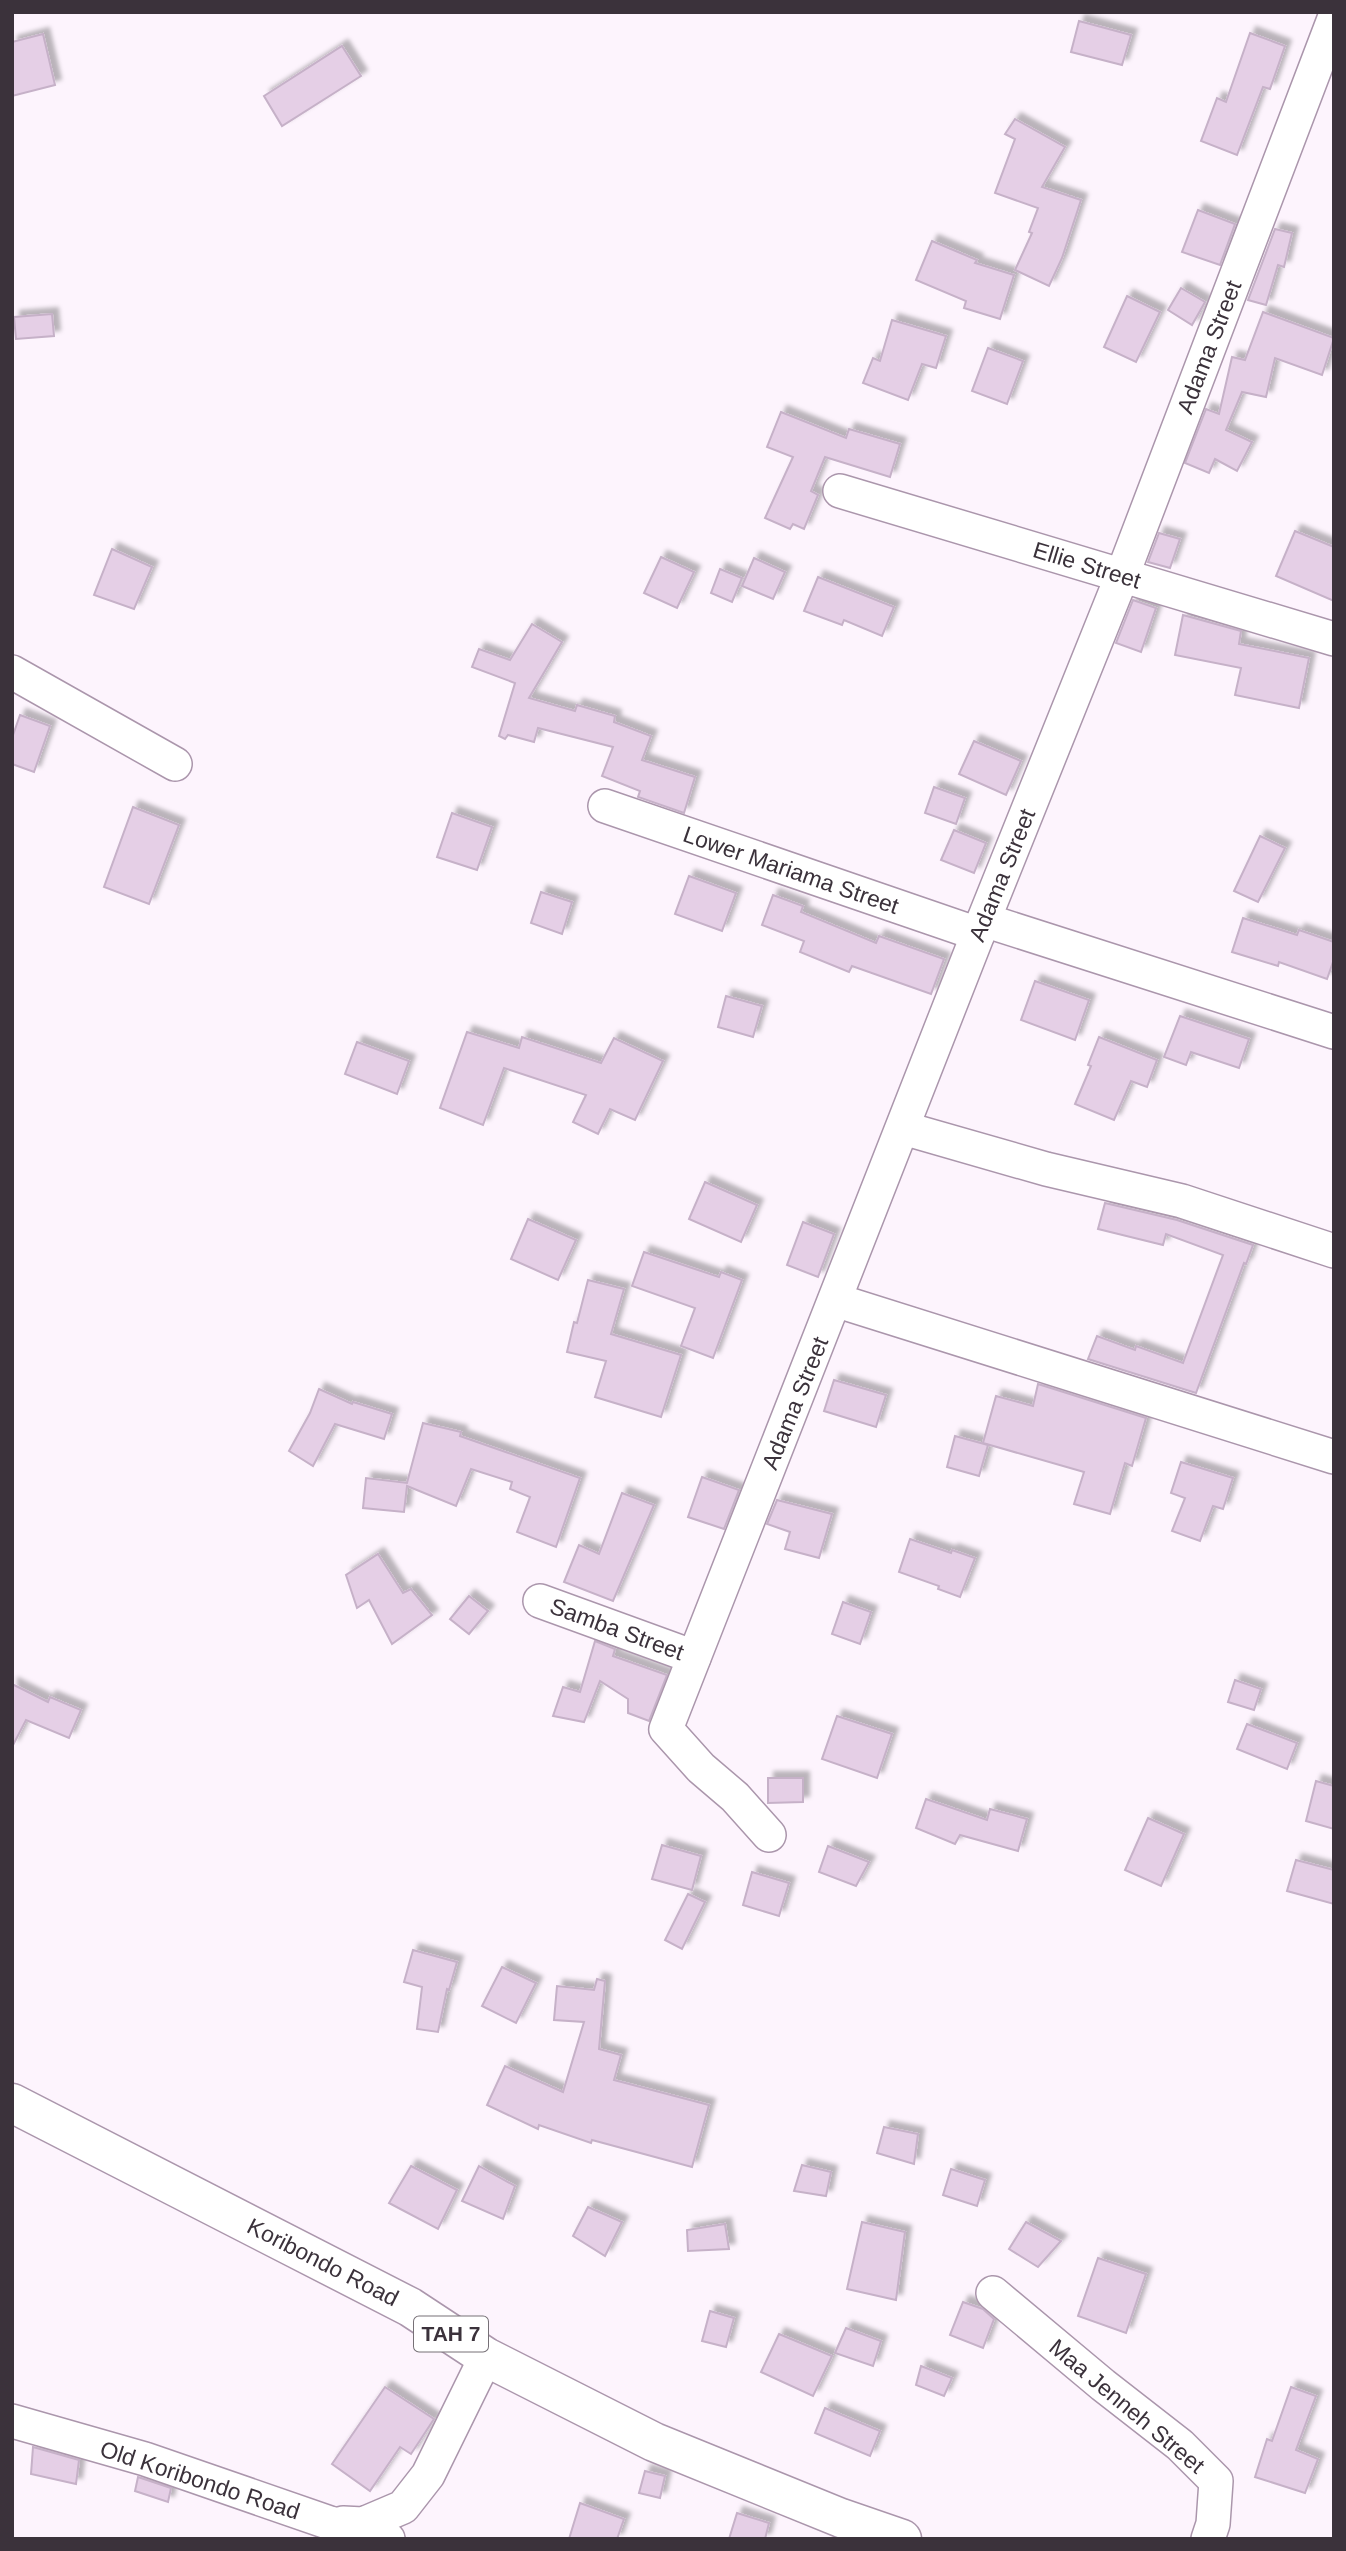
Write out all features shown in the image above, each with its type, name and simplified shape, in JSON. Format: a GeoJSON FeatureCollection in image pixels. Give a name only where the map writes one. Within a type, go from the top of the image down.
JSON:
{"type":"FeatureCollection","features":[{"type":"Feature","properties":{"kind":"highway","name":"Koribondo Road"},"geometry":{"type":"LineString","coordinates":[[12,2103],[410,2307],[486,2357],[654,2442],[841,2518],[902,2539]]}},
{"type":"Feature","properties":{"kind":"street","name":"Adama Street"},"geometry":{"type":"LineString","coordinates":[[769,1835],[666,1729],[1122,576],[1334,19]]}},
{"type":"Feature","properties":{"kind":"street","name":"Ellie Street"},"geometry":{"type":"LineString","coordinates":[[839,491],[1334,639]]}},
{"type":"Feature","properties":{"kind":"street"},"geometry":{"type":"LineString","coordinates":[[12,672],[175,764]]}},
{"type":"Feature","properties":{"kind":"street","name":"Lower Mariama Street"},"geometry":{"type":"LineString","coordinates":[[605,806],[981,927],[1334,1032]]}},
{"type":"Feature","properties":{"kind":"street"},"geometry":{"type":"LineString","coordinates":[[904,1128],[1046,1169],[1182,1201],[1334,1251]]}},
{"type":"Feature","properties":{"kind":"street"},"geometry":{"type":"LineString","coordinates":[[835,1300],[1334,1457]]}},
{"type":"Feature","properties":{"kind":"street","name":"Samba Street"},"geometry":{"type":"LineString","coordinates":[[540,1601],[694,1657]]}},
{"type":"Feature","properties":{"kind":"street","name":"Maa Jenneh Street"},"geometry":{"type":"LineString","coordinates":[[993,2293],[1093,2377],[1180,2445],[1216,2482],[1213,2524],[1208,2539]]}},
{"type":"Feature","properties":{"kind":"street"},"geometry":{"type":"LineString","coordinates":[[330,2523],[363,2524],[403,2507],[428,2475],[486,2357]]}},
{"type":"Feature","properties":{"kind":"street","name":"Old Koribondo Road"},"geometry":{"type":"LineString","coordinates":[[12,2421],[145,2459],[330,2523],[388,2539]]}},
{"type":"Feature","properties":{"kind":"building"},"geometry":{"type":"Polygon","coordinates":[[[1079,21],[1131,35],[1122,65],[1071,52],[1079,21]]]}},
{"type":"Feature","properties":{"kind":"building"},"geometry":{"type":"Polygon","coordinates":[[[1250,33],[1285,46],[1270,89],[1263,87],[1237,155],[1201,141],[1217,98],[1226,102],[1250,33]]]}},
{"type":"Feature","properties":{"kind":"building"},"geometry":{"type":"Polygon","coordinates":[[[43,34],[55,85],[12,96],[12,42],[43,34]]]}},
{"type":"Feature","properties":{"kind":"building"},"geometry":{"type":"Polygon","coordinates":[[[342,46],[361,76],[282,126],[264,96],[342,46]]]}},
{"type":"Feature","properties":{"kind":"building"},"geometry":{"type":"Polygon","coordinates":[[[1015,119],[1065,147],[1042,187],[1081,200],[1062,258],[1049,286],[1015,270],[1032,233],[1029,232],[1038,208],[995,193],[1015,139],[1005,134],[1015,119]]]}},
{"type":"Feature","properties":{"kind":"building"},"geometry":{"type":"Polygon","coordinates":[[[1198,210],[1235,224],[1220,265],[1182,252],[1198,210]]]}},
{"type":"Feature","properties":{"kind":"building"},"geometry":{"type":"Polygon","coordinates":[[[1275,229],[1292,233],[1284,267],[1278,265],[1266,305],[1248,300],[1275,229]]]}},
{"type":"Feature","properties":{"kind":"building"},"geometry":{"type":"Polygon","coordinates":[[[932,241],[977,260],[975,263],[1014,275],[1000,319],[964,308],[966,301],[916,280],[932,241]]]}},
{"type":"Feature","properties":{"kind":"building"},"geometry":{"type":"Polygon","coordinates":[[[1181,288],[1205,302],[1192,325],[1168,310],[1181,288]]]}},
{"type":"Feature","properties":{"kind":"building"},"geometry":{"type":"Polygon","coordinates":[[[1127,296],[1160,312],[1136,362],[1104,347],[1127,296]]]}},
{"type":"Feature","properties":{"kind":"building"},"geometry":{"type":"Polygon","coordinates":[[[1263,312],[1334,338],[1322,375],[1275,358],[1266,397],[1242,392],[1226,430],[1252,442],[1237,471],[1215,459],[1209,473],[1185,463],[1206,409],[1219,414],[1232,357],[1245,360],[1263,312]]]}},
{"type":"Feature","properties":{"kind":"building"},"geometry":{"type":"Polygon","coordinates":[[[52,314],[54,336],[16,339],[14,317],[52,314]]]}},
{"type":"Feature","properties":{"kind":"building"},"geometry":{"type":"Polygon","coordinates":[[[892,320],[946,336],[936,368],[922,364],[908,400],[863,383],[873,358],[880,361],[892,320]]]}},
{"type":"Feature","properties":{"kind":"building"},"geometry":{"type":"Polygon","coordinates":[[[988,348],[1023,361],[1007,404],[972,391],[988,348]]]}},
{"type":"Feature","properties":{"kind":"building"},"geometry":{"type":"Polygon","coordinates":[[[781,412],[846,438],[849,429],[900,444],[890,477],[825,457],[811,491],[818,495],[804,529],[793,524],[790,529],[765,518],[793,457],[767,447],[781,412]]]}},
{"type":"Feature","properties":{"kind":"building"},"geometry":{"type":"Polygon","coordinates":[[[1295,531],[1334,547],[1334,601],[1276,576],[1295,531]]]}},
{"type":"Feature","properties":{"kind":"building"},"geometry":{"type":"Polygon","coordinates":[[[1159,533],[1180,539],[1170,568],[1148,562],[1159,533]]]}},
{"type":"Feature","properties":{"kind":"building"},"geometry":{"type":"Polygon","coordinates":[[[112,549],[152,567],[134,609],[94,595],[112,549]]]}},
{"type":"Feature","properties":{"kind":"building"},"geometry":{"type":"Polygon","coordinates":[[[661,557],[694,572],[677,608],[644,593],[661,557]]]}},
{"type":"Feature","properties":{"kind":"building"},"geometry":{"type":"Polygon","coordinates":[[[754,558],[785,572],[773,599],[742,586],[754,558]]]}},
{"type":"Feature","properties":{"kind":"building"},"geometry":{"type":"Polygon","coordinates":[[[720,569],[742,578],[732,602],[711,593],[720,569]]]}},
{"type":"Feature","properties":{"kind":"building"},"geometry":{"type":"Polygon","coordinates":[[[818,577],[894,607],[882,636],[844,620],[842,625],[804,611],[818,577]]]}},
{"type":"Feature","properties":{"kind":"building"},"geometry":{"type":"Polygon","coordinates":[[[1133,600],[1156,608],[1141,652],[1116,643],[1133,600]]]}},
{"type":"Feature","properties":{"kind":"building"},"geometry":{"type":"Polygon","coordinates":[[[1183,615],[1241,631],[1239,644],[1309,658],[1299,708],[1235,695],[1241,668],[1175,655],[1183,615]]]}},
{"type":"Feature","properties":{"kind":"building"},"geometry":{"type":"Polygon","coordinates":[[[532,624],[562,642],[529,698],[575,711],[577,705],[615,716],[614,722],[651,736],[642,760],[695,777],[684,813],[638,797],[640,791],[602,776],[613,747],[538,728],[534,742],[508,735],[505,739],[499,736],[515,683],[472,667],[479,649],[510,660],[532,624]]]}},
{"type":"Feature","properties":{"kind":"building"},"geometry":{"type":"Polygon","coordinates":[[[20,715],[50,726],[34,772],[12,764],[12,738],[20,715]]]}},
{"type":"Feature","properties":{"kind":"building"},"geometry":{"type":"Polygon","coordinates":[[[974,741],[1021,761],[1006,795],[959,774],[974,741]]]}},
{"type":"Feature","properties":{"kind":"building"},"geometry":{"type":"Polygon","coordinates":[[[934,787],[965,798],[956,824],[925,813],[934,787]]]}},
{"type":"Feature","properties":{"kind":"building"},"geometry":{"type":"Polygon","coordinates":[[[133,807],[179,825],[149,904],[104,887],[133,807]]]}},
{"type":"Feature","properties":{"kind":"building"},"geometry":{"type":"Polygon","coordinates":[[[452,813],[492,827],[477,870],[437,857],[452,813]]]}},
{"type":"Feature","properties":{"kind":"building"},"geometry":{"type":"Polygon","coordinates":[[[954,830],[986,843],[974,873],[941,860],[954,830]]]}},
{"type":"Feature","properties":{"kind":"building"},"geometry":{"type":"Polygon","coordinates":[[[1260,836],[1285,848],[1258,902],[1234,891],[1260,836]]]}},
{"type":"Feature","properties":{"kind":"building"},"geometry":{"type":"Polygon","coordinates":[[[689,876],[736,893],[722,931],[675,914],[689,876]]]}},
{"type":"Feature","properties":{"kind":"building"},"geometry":{"type":"Polygon","coordinates":[[[541,892],[572,902],[562,934],[531,923],[541,892]]]}},
{"type":"Feature","properties":{"kind":"building"},"geometry":{"type":"Polygon","coordinates":[[[773,895],[803,906],[801,912],[876,943],[879,936],[944,959],[931,994],[852,966],[849,972],[800,952],[804,941],[762,925],[773,895]]]}},
{"type":"Feature","properties":{"kind":"building"},"geometry":{"type":"Polygon","coordinates":[[[1243,918],[1297,935],[1299,930],[1334,942],[1334,959],[1327,979],[1279,962],[1278,966],[1232,952],[1243,918]]]}},
{"type":"Feature","properties":{"kind":"building"},"geometry":{"type":"Polygon","coordinates":[[[1035,981],[1089,1000],[1075,1040],[1021,1020],[1035,981]]]}},
{"type":"Feature","properties":{"kind":"building"},"geometry":{"type":"Polygon","coordinates":[[[726,996],[762,1006],[753,1037],[718,1027],[726,996]]]}},
{"type":"Feature","properties":{"kind":"building"},"geometry":{"type":"Polygon","coordinates":[[[1180,1016],[1249,1039],[1239,1068],[1191,1052],[1186,1065],[1164,1057],[1180,1016]]]}},
{"type":"Feature","properties":{"kind":"building"},"geometry":{"type":"Polygon","coordinates":[[[467,1032],[519,1048],[522,1037],[601,1063],[614,1038],[663,1061],[635,1120],[610,1109],[598,1134],[573,1122],[586,1095],[504,1068],[483,1125],[440,1108],[467,1032]]]}},
{"type":"Feature","properties":{"kind":"building"},"geometry":{"type":"Polygon","coordinates":[[[1099,1037],[1157,1060],[1147,1087],[1131,1081],[1114,1120],[1075,1104],[1091,1066],[1088,1065],[1099,1037]]]}},
{"type":"Feature","properties":{"kind":"building"},"geometry":{"type":"Polygon","coordinates":[[[357,1042],[409,1061],[397,1094],[345,1074],[357,1042]]]}},
{"type":"Feature","properties":{"kind":"building"},"geometry":{"type":"Polygon","coordinates":[[[705,1182],[757,1205],[741,1242],[689,1219],[705,1182]]]}},
{"type":"Feature","properties":{"kind":"building"},"geometry":{"type":"Polygon","coordinates":[[[1105,1203],[1177,1220],[1253,1245],[1196,1393],[1088,1359],[1097,1336],[1135,1350],[1136,1346],[1183,1363],[1223,1255],[1166,1234],[1163,1245],[1098,1229],[1105,1203]]]}},
{"type":"Feature","properties":{"kind":"building"},"geometry":{"type":"Polygon","coordinates":[[[528,1219],[576,1240],[558,1280],[511,1259],[528,1219]]]}},
{"type":"Feature","properties":{"kind":"building"},"geometry":{"type":"Polygon","coordinates":[[[803,1222],[834,1234],[818,1277],[787,1265],[803,1222]]]}},
{"type":"Feature","properties":{"kind":"building"},"geometry":{"type":"Polygon","coordinates":[[[644,1252],[719,1277],[721,1272],[742,1280],[713,1358],[681,1346],[695,1308],[632,1286],[644,1252]]]}},
{"type":"Feature","properties":{"kind":"building"},"geometry":{"type":"Polygon","coordinates":[[[588,1280],[624,1289],[611,1334],[681,1355],[661,1417],[595,1397],[606,1361],[567,1352],[588,1280]]]}},
{"type":"Feature","properties":{"kind":"building"},"geometry":{"type":"Polygon","coordinates":[[[834,1380],[886,1395],[876,1427],[824,1411],[834,1380]]]}},
{"type":"Feature","properties":{"kind":"building"},"geometry":{"type":"Polygon","coordinates":[[[1038,1384],[1146,1418],[1132,1466],[1125,1463],[1110,1514],[1074,1504],[1084,1472],[983,1443],[996,1396],[1033,1406],[1038,1384]]]}},
{"type":"Feature","properties":{"kind":"building"},"geometry":{"type":"Polygon","coordinates":[[[319,1389],[352,1404],[353,1402],[392,1414],[384,1439],[335,1424],[313,1466],[289,1451],[310,1413],[319,1389]]]}},
{"type":"Feature","properties":{"kind":"building"},"geometry":{"type":"Polygon","coordinates":[[[423,1423],[461,1432],[460,1436],[580,1478],[556,1547],[517,1532],[530,1497],[510,1489],[512,1482],[471,1469],[456,1506],[407,1486],[404,1512],[363,1508],[366,1478],[407,1483],[423,1423]]]}},
{"type":"Feature","properties":{"kind":"building"},"geometry":{"type":"Polygon","coordinates":[[[955,1436],[988,1445],[979,1476],[947,1467],[955,1436]]]}},
{"type":"Feature","properties":{"kind":"building"},"geometry":{"type":"Polygon","coordinates":[[[1181,1462],[1233,1478],[1223,1509],[1213,1506],[1200,1541],[1172,1531],[1185,1498],[1171,1493],[1181,1462]]]}},
{"type":"Feature","properties":{"kind":"building"},"geometry":{"type":"Polygon","coordinates":[[[702,1477],[739,1490],[724,1529],[688,1517],[702,1477]]]}},
{"type":"Feature","properties":{"kind":"building"},"geometry":{"type":"Polygon","coordinates":[[[622,1493],[654,1505],[613,1601],[564,1582],[579,1545],[599,1554],[622,1493]]]}},
{"type":"Feature","properties":{"kind":"building"},"geometry":{"type":"Polygon","coordinates":[[[777,1500],[832,1514],[819,1558],[785,1549],[790,1532],[767,1524],[777,1500]]]}},
{"type":"Feature","properties":{"kind":"building"},"geometry":{"type":"Polygon","coordinates":[[[910,1539],[975,1558],[960,1597],[938,1589],[939,1586],[899,1572],[910,1539]]]}},
{"type":"Feature","properties":{"kind":"building"},"geometry":{"type":"Polygon","coordinates":[[[378,1554],[403,1593],[411,1589],[432,1615],[392,1644],[369,1600],[357,1608],[346,1575],[378,1554]]]}},
{"type":"Feature","properties":{"kind":"building"},"geometry":{"type":"Polygon","coordinates":[[[469,1596],[488,1611],[469,1634],[450,1619],[469,1596]]]}},
{"type":"Feature","properties":{"kind":"building"},"geometry":{"type":"Polygon","coordinates":[[[843,1602],[871,1612],[860,1644],[832,1634],[843,1602]]]}},
{"type":"Feature","properties":{"kind":"building"},"geometry":{"type":"Polygon","coordinates":[[[595,1641],[615,1649],[613,1656],[667,1675],[649,1721],[628,1713],[628,1699],[600,1681],[584,1722],[553,1716],[563,1687],[580,1692],[595,1641]]]}},
{"type":"Feature","properties":{"kind":"building"},"geometry":{"type":"Polygon","coordinates":[[[1235,1680],[1261,1689],[1254,1710],[1228,1702],[1235,1680]]]}},
{"type":"Feature","properties":{"kind":"building"},"geometry":{"type":"Polygon","coordinates":[[[12,1684],[48,1702],[50,1697],[81,1710],[69,1738],[26,1720],[12,1747],[12,1684]]]}},
{"type":"Feature","properties":{"kind":"building"},"geometry":{"type":"Polygon","coordinates":[[[837,1716],[892,1734],[877,1778],[822,1759],[837,1716]]]}},
{"type":"Feature","properties":{"kind":"building"},"geometry":{"type":"Polygon","coordinates":[[[1247,1724],[1297,1743],[1287,1769],[1237,1749],[1247,1724]]]}},
{"type":"Feature","properties":{"kind":"building"},"geometry":{"type":"Polygon","coordinates":[[[768,1778],[803,1778],[803,1802],[768,1803],[768,1778]]]}},
{"type":"Feature","properties":{"kind":"building"},"geometry":{"type":"Polygon","coordinates":[[[1316,1781],[1334,1786],[1334,1829],[1306,1821],[1316,1781]]]}},
{"type":"Feature","properties":{"kind":"building"},"geometry":{"type":"Polygon","coordinates":[[[926,1799],[987,1820],[990,1809],[1027,1819],[1018,1851],[960,1835],[955,1844],[916,1828],[926,1799]]]}},
{"type":"Feature","properties":{"kind":"building"},"geometry":{"type":"Polygon","coordinates":[[[1148,1818],[1184,1834],[1161,1886],[1125,1870],[1148,1818]]]}},
{"type":"Feature","properties":{"kind":"building"},"geometry":{"type":"Polygon","coordinates":[[[662,1845],[701,1856],[692,1890],[652,1879],[662,1845]]]}},
{"type":"Feature","properties":{"kind":"building"},"geometry":{"type":"Polygon","coordinates":[[[828,1846],[869,1862],[856,1886],[819,1872],[828,1846]]]}},
{"type":"Feature","properties":{"kind":"building"},"geometry":{"type":"Polygon","coordinates":[[[1296,1860],[1334,1870],[1334,1904],[1287,1891],[1296,1860]]]}},
{"type":"Feature","properties":{"kind":"building"},"geometry":{"type":"Polygon","coordinates":[[[752,1872],[789,1883],[779,1916],[743,1905],[752,1872]]]}},
{"type":"Feature","properties":{"kind":"building"},"geometry":{"type":"Polygon","coordinates":[[[688,1894],[705,1902],[682,1949],[665,1940],[688,1894]]]}},
{"type":"Feature","properties":{"kind":"building"},"geometry":{"type":"Polygon","coordinates":[[[413,1950],[457,1962],[449,1990],[447,1989],[438,2032],[417,2029],[422,1987],[404,1982],[413,1950]]]}},
{"type":"Feature","properties":{"kind":"building"},"geometry":{"type":"Polygon","coordinates":[[[502,1967],[536,1983],[516,2023],[482,2006],[502,1967]]]}},
{"type":"Feature","properties":{"kind":"building"},"geometry":{"type":"Polygon","coordinates":[[[597,1979],[605,1981],[599,2049],[621,2055],[614,2080],[709,2105],[692,2167],[592,2140],[591,2143],[539,2125],[538,2129],[487,2105],[505,2066],[563,2092],[584,2022],[554,2020],[557,1986],[594,1990],[597,1979]]]}},
{"type":"Feature","properties":{"kind":"building"},"geometry":{"type":"Polygon","coordinates":[[[884,2127],[918,2134],[914,2164],[877,2153],[884,2127]]]}},
{"type":"Feature","properties":{"kind":"building"},"geometry":{"type":"Polygon","coordinates":[[[802,2165],[831,2172],[826,2196],[794,2191],[802,2165]]]}},
{"type":"Feature","properties":{"kind":"building"},"geometry":{"type":"Polygon","coordinates":[[[411,2166],[457,2190],[438,2229],[389,2203],[411,2166]]]}},
{"type":"Feature","properties":{"kind":"building"},"geometry":{"type":"Polygon","coordinates":[[[479,2166],[515,2186],[503,2219],[462,2201],[479,2166]]]}},
{"type":"Feature","properties":{"kind":"building"},"geometry":{"type":"Polygon","coordinates":[[[951,2169],[985,2180],[977,2206],[943,2195],[951,2169]]]}},
{"type":"Feature","properties":{"kind":"building"},"geometry":{"type":"Polygon","coordinates":[[[588,2207],[622,2222],[605,2256],[573,2236],[588,2207]]]}},
{"type":"Feature","properties":{"kind":"building"},"geometry":{"type":"Polygon","coordinates":[[[862,2222],[905,2232],[896,2300],[847,2289],[862,2222]]]}},
{"type":"Feature","properties":{"kind":"building"},"geometry":{"type":"Polygon","coordinates":[[[1026,2222],[1061,2241],[1038,2267],[1009,2249],[1026,2222]]]}},
{"type":"Feature","properties":{"kind":"building"},"geometry":{"type":"Polygon","coordinates":[[[725,2224],[729,2249],[688,2251],[687,2230],[725,2224]]]}},
{"type":"Feature","properties":{"kind":"building"},"geometry":{"type":"Polygon","coordinates":[[[1098,2258],[1146,2274],[1126,2333],[1078,2316],[1098,2258]]]}},
{"type":"Feature","properties":{"kind":"building"},"geometry":{"type":"Polygon","coordinates":[[[963,2302],[983,2309],[994,2319],[983,2348],[950,2335],[963,2302]]]}},
{"type":"Feature","properties":{"kind":"building"},"geometry":{"type":"Polygon","coordinates":[[[710,2311],[734,2318],[726,2347],[702,2341],[710,2311]]]}},
{"type":"Feature","properties":{"kind":"building"},"geometry":{"type":"Polygon","coordinates":[[[846,2328],[881,2341],[873,2366],[835,2353],[846,2328]]]}},
{"type":"Feature","properties":{"kind":"building"},"geometry":{"type":"Polygon","coordinates":[[[779,2334],[832,2356],[813,2396],[761,2372],[779,2334]]]}},
{"type":"Feature","properties":{"kind":"building"},"geometry":{"type":"Polygon","coordinates":[[[921,2366],[952,2378],[944,2396],[916,2385],[921,2366]]]}},
{"type":"Feature","properties":{"kind":"building"},"geometry":{"type":"Polygon","coordinates":[[[385,2387],[434,2419],[411,2454],[400,2447],[370,2491],[332,2464],[385,2387]]]}},
{"type":"Feature","properties":{"kind":"building"},"geometry":{"type":"Polygon","coordinates":[[[1291,2387],[1316,2396],[1296,2450],[1318,2459],[1305,2493],[1255,2477],[1267,2439],[1272,2441],[1291,2387]]]}},
{"type":"Feature","properties":{"kind":"building"},"geometry":{"type":"Polygon","coordinates":[[[825,2408],[880,2431],[870,2456],[815,2433],[825,2408]]]}},
{"type":"Feature","properties":{"kind":"building"},"geometry":{"type":"Polygon","coordinates":[[[33,2447],[79,2460],[76,2484],[31,2474],[33,2447]]]}},
{"type":"Feature","properties":{"kind":"building"},"geometry":{"type":"Polygon","coordinates":[[[645,2471],[665,2476],[660,2498],[639,2493],[645,2471]]]}},
{"type":"Feature","properties":{"kind":"building"},"geometry":{"type":"Polygon","coordinates":[[[138,2477],[171,2488],[168,2502],[135,2491],[138,2477]]]}},
{"type":"Feature","properties":{"kind":"building"},"geometry":{"type":"Polygon","coordinates":[[[580,2503],[624,2519],[617,2539],[569,2539],[580,2503]]]}},
{"type":"Feature","properties":{"kind":"building"},"geometry":{"type":"Polygon","coordinates":[[[737,2513],[769,2523],[765,2539],[729,2539],[737,2513]]]}}]}
